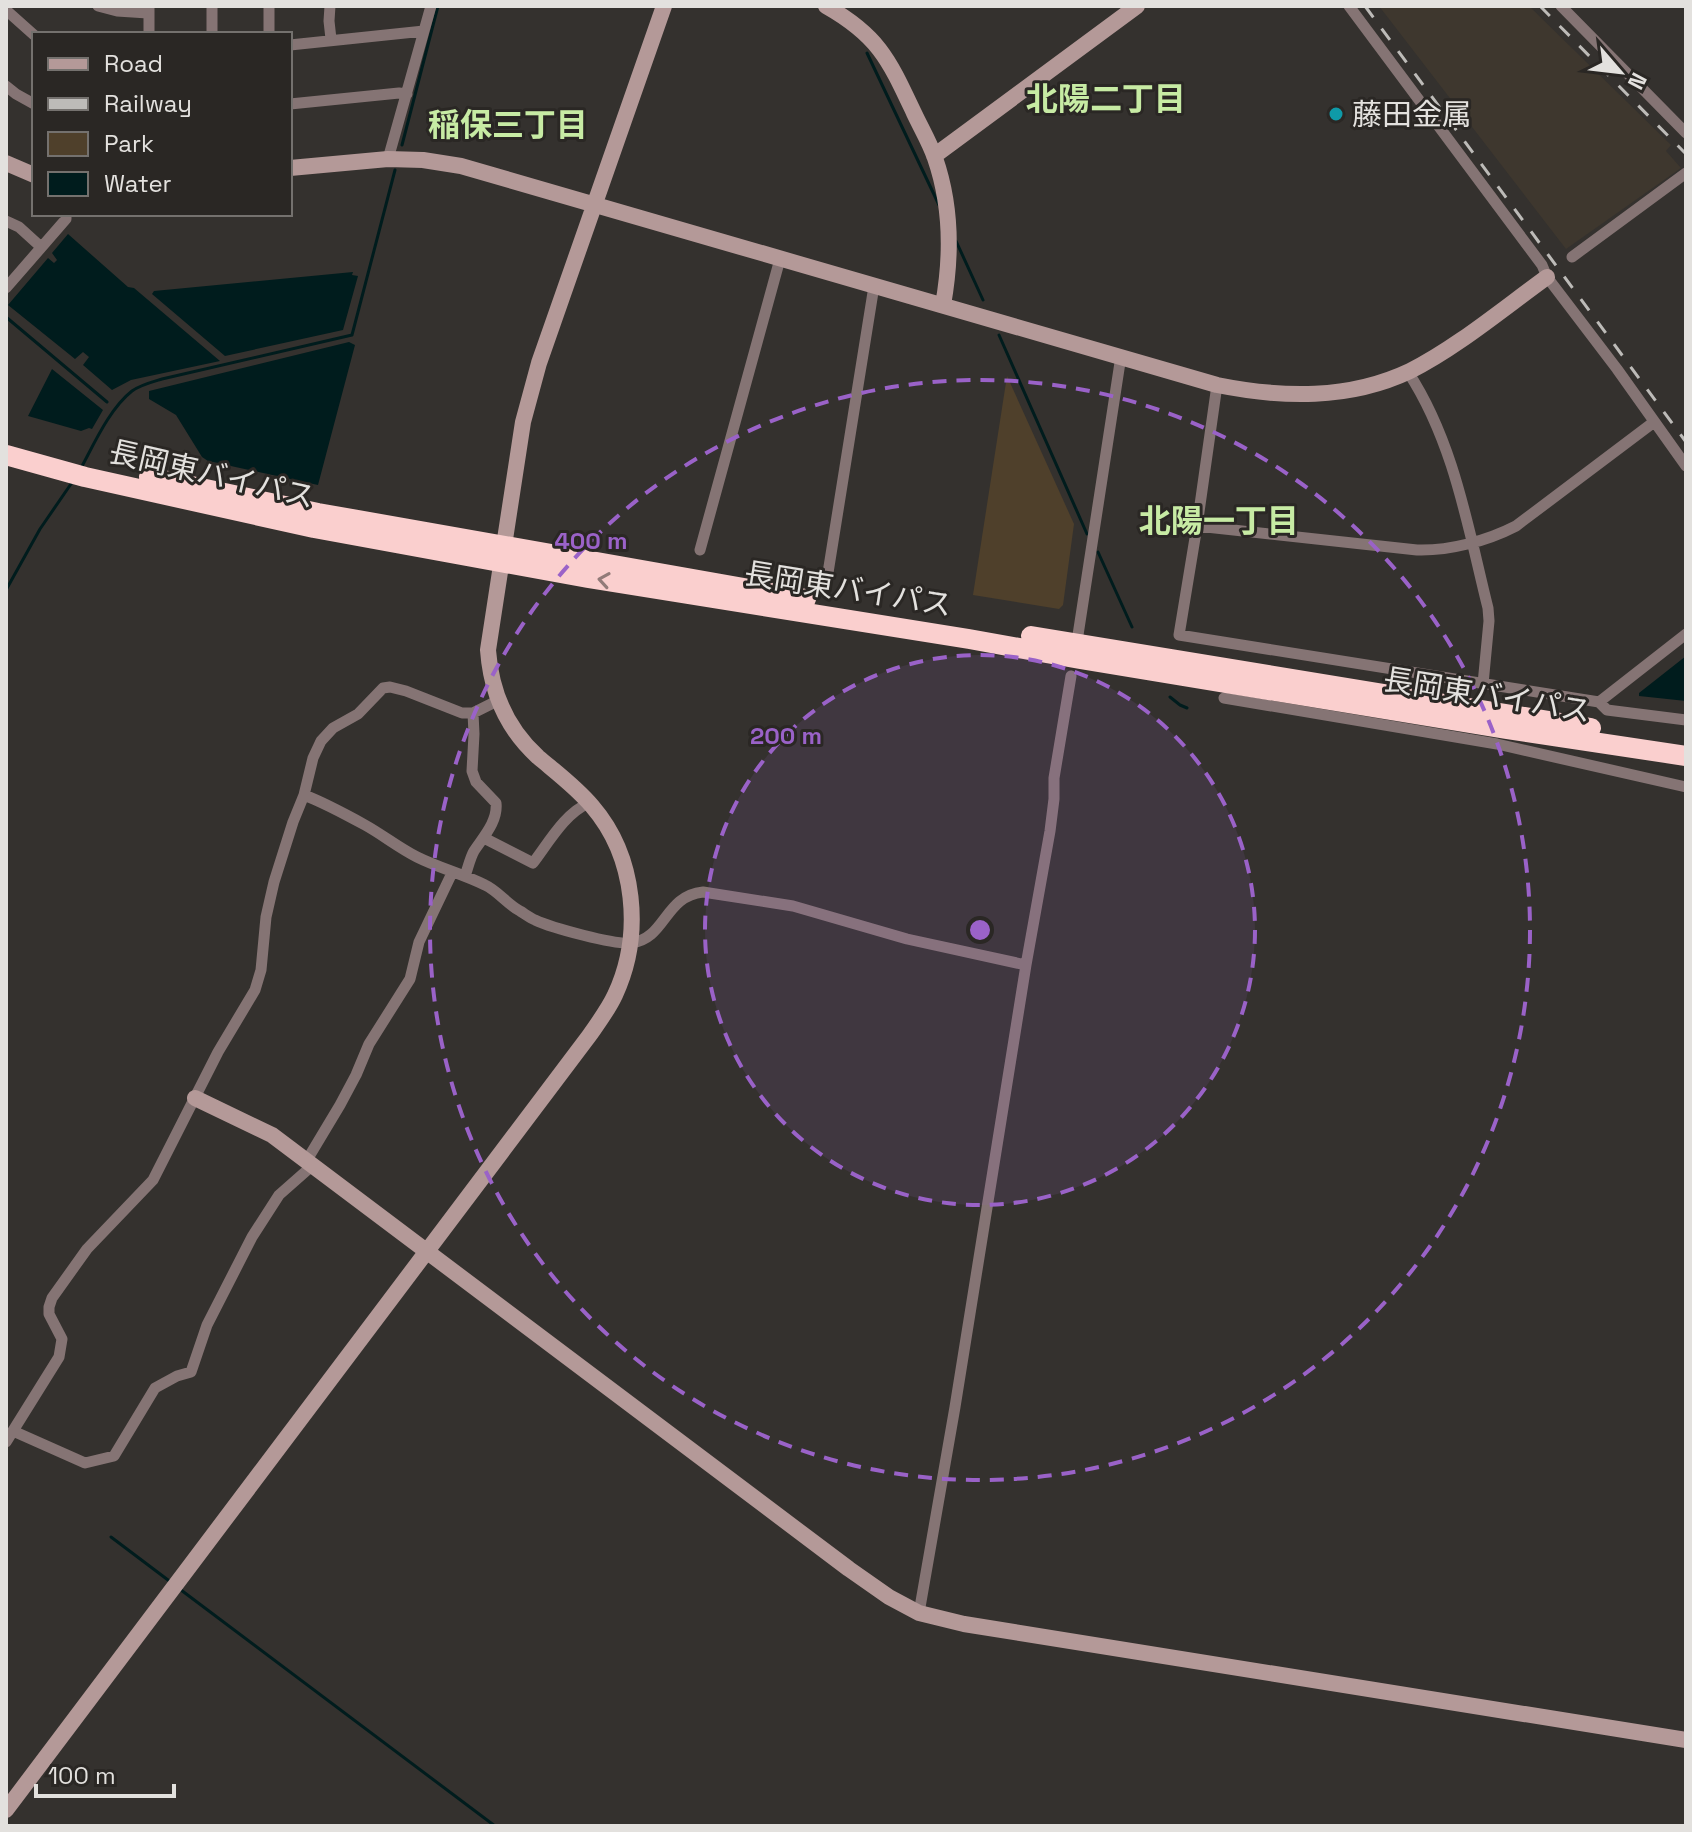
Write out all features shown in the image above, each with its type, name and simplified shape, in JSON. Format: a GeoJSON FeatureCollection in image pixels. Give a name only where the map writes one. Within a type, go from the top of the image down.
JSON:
{"type":"FeatureCollection","features":[{"type":"Feature","properties":{"kind":"highway","name":"長岡東バイパス"},"geometry":{"type":"LineString","coordinates":[[6,443],[67,466]]}},
{"type":"Feature","properties":{"kind":"highway","name":"長岡東バイパス"},"geometry":{"type":"LineString","coordinates":[[6,455],[89,471],[314,528],[502,554],[1474,724],[1648,744],[1686,743]]}},
{"type":"Feature","properties":{"kind":"highway","name":"長岡東バイパス"},"geometry":{"type":"LineString","coordinates":[[1648,744],[1686,756]]}},
{"type":"Feature","properties":{"kind":"street"},"geometry":{"type":"LineString","coordinates":[[98,6],[117,11],[149,9],[149,32]]}},
{"type":"Feature","properties":{"kind":"street"},"geometry":{"type":"LineString","coordinates":[[212,6],[212,32]]}},
{"type":"Feature","properties":{"kind":"street"},"geometry":{"type":"LineString","coordinates":[[269,6],[269,32]]}},
{"type":"Feature","properties":{"kind":"street"},"geometry":{"type":"LineString","coordinates":[[330,6],[331,39]]}},
{"type":"Feature","properties":{"kind":"street"},"geometry":{"type":"LineString","coordinates":[[388,159],[431,6]]}},
{"type":"Feature","properties":{"kind":"street"},"geometry":{"type":"LineString","coordinates":[[6,1810],[605,1013],[623,975],[630,943],[630,893],[622,858],[601,817],[569,782],[525,744],[505,716],[497,701],[488,650],[523,422],[539,363],[664,6]]}},
{"type":"Feature","properties":{"kind":"street"},"geometry":{"type":"LineString","coordinates":[[826,6],[851,21],[884,54],[934,156],[947,206],[950,233],[950,258],[943,305]]}},
{"type":"Feature","properties":{"kind":"street"},"geometry":{"type":"LineString","coordinates":[[934,156],[1137,6]]}},
{"type":"Feature","properties":{"kind":"street"},"geometry":{"type":"LineString","coordinates":[[1349,6],[1542,265],[1547,277],[1686,466]]}},
{"type":"Feature","properties":{"kind":"street"},"geometry":{"type":"LineString","coordinates":[[1561,6],[1686,133]]}},
{"type":"Feature","properties":{"kind":"street"},"geometry":{"type":"LineString","coordinates":[[6,10],[32,33]]}},
{"type":"Feature","properties":{"kind":"street"},"geometry":{"type":"LineString","coordinates":[[292,45],[424,31]]}},
{"type":"Feature","properties":{"kind":"street"},"geometry":{"type":"LineString","coordinates":[[6,86],[32,103]]}},
{"type":"Feature","properties":{"kind":"street"},"geometry":{"type":"LineString","coordinates":[[292,104],[407,94]]}},
{"type":"Feature","properties":{"kind":"street"},"geometry":{"type":"LineString","coordinates":[[292,168],[388,159],[461,166],[1217,385],[1264,393],[1312,395],[1360,388],[1408,372],[1547,277]]}},
{"type":"Feature","properties":{"kind":"street"},"geometry":{"type":"LineString","coordinates":[[6,163],[32,174]]}},
{"type":"Feature","properties":{"kind":"street"},"geometry":{"type":"LineString","coordinates":[[1572,257],[1686,173]]}},
{"type":"Feature","properties":{"kind":"street"},"geometry":{"type":"LineString","coordinates":[[6,288],[66,216]]}},
{"type":"Feature","properties":{"kind":"street"},"geometry":{"type":"LineString","coordinates":[[6,221],[19,227],[41,247]]}},
{"type":"Feature","properties":{"kind":"street"},"geometry":{"type":"LineString","coordinates":[[700,550],[780,259]]}},
{"type":"Feature","properties":{"kind":"street"},"geometry":{"type":"LineString","coordinates":[[827,579],[874,286]]}},
{"type":"Feature","properties":{"kind":"street"},"geometry":{"type":"LineString","coordinates":[[1078,635],[1121,356]]}},
{"type":"Feature","properties":{"kind":"street"},"geometry":{"type":"LineString","coordinates":[[1408,372],[1420,391],[1454,469],[1488,608],[1483,684]]}},
{"type":"Feature","properties":{"kind":"street"},"geometry":{"type":"LineString","coordinates":[[1217,385],[1179,635],[1599,702],[1607,710],[1686,720]]}},
{"type":"Feature","properties":{"kind":"street"},"geometry":{"type":"LineString","coordinates":[[1197,526],[1417,550],[1472,542],[1516,526],[1654,422]]}},
{"type":"Feature","properties":{"kind":"street"},"geometry":{"type":"LineString","coordinates":[[1599,702],[1686,634]]}},
{"type":"Feature","properties":{"kind":"street"},"geometry":{"type":"LineString","coordinates":[[919,1613],[1050,831],[1054,778],[1071,676]]}},
{"type":"Feature","properties":{"kind":"street"},"geometry":{"type":"LineString","coordinates":[[6,1442],[59,1357],[62,1339],[49,1314],[52,1298],[87,1249],[153,1180],[222,1044],[255,990],[261,970],[266,917],[274,882],[321,741],[333,728],[358,714],[383,688],[397,688],[454,711],[473,713],[497,701]]}},
{"type":"Feature","properties":{"kind":"street"},"geometry":{"type":"LineString","coordinates":[[1224,698],[1497,744],[1686,787]]}},
{"type":"Feature","properties":{"kind":"street"},"geometry":{"type":"LineString","coordinates":[[465,876],[472,854],[497,812],[496,803],[476,782],[472,771],[473,713]]}},
{"type":"Feature","properties":{"kind":"street"},"geometry":{"type":"LineString","coordinates":[[304,795],[326,804],[419,858],[493,889],[507,903],[536,921],[615,943],[630,943],[649,936],[683,897],[703,892],[793,906],[917,942],[1026,965]]}},
{"type":"Feature","properties":{"kind":"street"},"geometry":{"type":"LineString","coordinates":[[484,838],[533,863],[571,814],[589,803]]}},
{"type":"Feature","properties":{"kind":"street"},"geometry":{"type":"LineString","coordinates":[[13,1431],[85,1463],[106,1460],[114,1456],[155,1388],[191,1372],[207,1325],[252,1237],[279,1195],[310,1163],[382,1020],[410,979],[419,942],[452,873]]}},
{"type":"Feature","properties":{"kind":"street"},"geometry":{"type":"LineString","coordinates":[[195,1098],[272,1135],[879,1591],[919,1613],[980,1626],[1686,1740]]}},
{"type":"Feature","properties":{"kind":"shaded area"},"geometry":{"type":"Polygon","coordinates":[[[1379,6],[1529,6],[1671,145],[1666,151],[1681,168],[1566,249],[1379,6]]]}},
{"type":"Feature","properties":{"kind":"green space"},"geometry":{"type":"Polygon","coordinates":[[[1007,376],[1074,524],[1063,605],[1059,609],[973,595],[1007,376]]]}},
{"type":"Feature","properties":{"kind":"water"},"geometry":{"type":"Polygon","coordinates":[[[68,234],[220,361],[131,380],[112,390],[83,365],[89,357],[83,352],[75,359],[8,305],[48,258],[54,263],[57,260],[52,253],[68,234]]]}},
{"type":"Feature","properties":{"kind":"water"},"geometry":{"type":"Polygon","coordinates":[[[353,272],[352,275],[358,276],[343,330],[225,356],[152,294],[154,291],[353,272]]]}},
{"type":"Feature","properties":{"kind":"water"},"geometry":{"type":"Polygon","coordinates":[[[349,342],[355,345],[318,485],[208,461],[202,457],[176,415],[149,399],[149,391],[349,342]]]}},
{"type":"Feature","properties":{"kind":"water"},"geometry":{"type":"Polygon","coordinates":[[[52,369],[103,410],[92,429],[81,431],[28,416],[52,369]]]}},
{"type":"Feature","properties":{"kind":"water"},"geometry":{"type":"Polygon","coordinates":[[[1686,656],[1686,701],[1639,696],[1639,693],[1686,656]]]}},
{"type":"Feature","properties":{"kind":"waterway"},"geometry":{"type":"LineString","coordinates":[[402,145],[438,6]]}},
{"type":"Feature","properties":{"kind":"waterway"},"geometry":{"type":"LineString","coordinates":[[867,53],[939,205]]}},
{"type":"Feature","properties":{"kind":"waterway"},"geometry":{"type":"LineString","coordinates":[[81,468],[110,417],[124,398],[139,387],[352,335],[395,170]]}},
{"type":"Feature","properties":{"kind":"waterway"},"geometry":{"type":"LineString","coordinates":[[956,241],[983,300]]}},
{"type":"Feature","properties":{"kind":"waterway"},"geometry":{"type":"LineString","coordinates":[[6,317],[107,402]]}},
{"type":"Feature","properties":{"kind":"waterway"},"geometry":{"type":"LineString","coordinates":[[999,335],[1087,534]]}},
{"type":"Feature","properties":{"kind":"waterway"},"geometry":{"type":"LineString","coordinates":[[6,590],[40,529],[73,481]]}},
{"type":"Feature","properties":{"kind":"waterway"},"geometry":{"type":"LineString","coordinates":[[1098,552],[1132,627]]}},
{"type":"Feature","properties":{"kind":"waterway"},"geometry":{"type":"LineString","coordinates":[[1170,697],[1187,708]]}},
{"type":"Feature","properties":{"kind":"waterway"},"geometry":{"type":"LineString","coordinates":[[111,1537],[172,1583]]}},
{"type":"Feature","properties":{"kind":"waterway"},"geometry":{"type":"LineString","coordinates":[[181,1590],[495,1826]]}},
{"type":"Feature","properties":{"kind":"railway"},"geometry":{"type":"LineString","coordinates":[[1365,6],[1686,442]]}},
{"type":"Feature","properties":{"kind":"railway"},"geometry":{"type":"LineString","coordinates":[[1540,6],[1686,154]]}},
{"type":"Feature","properties":{"kind":"place","name":"藤田金属"},"geometry":{"type":"Point","coordinates":[1336,114]}},
{"type":"Feature","properties":{"kind":"district","name":"北陽二丁目"},"geometry":{"type":"Point","coordinates":[1106,99]}},
{"type":"Feature","properties":{"kind":"district","name":"稲保三丁目"},"geometry":{"type":"Point","coordinates":[508,125]}},
{"type":"Feature","properties":{"kind":"district","name":"北陽一丁目"},"geometry":{"type":"Point","coordinates":[1219,521]}}]}
